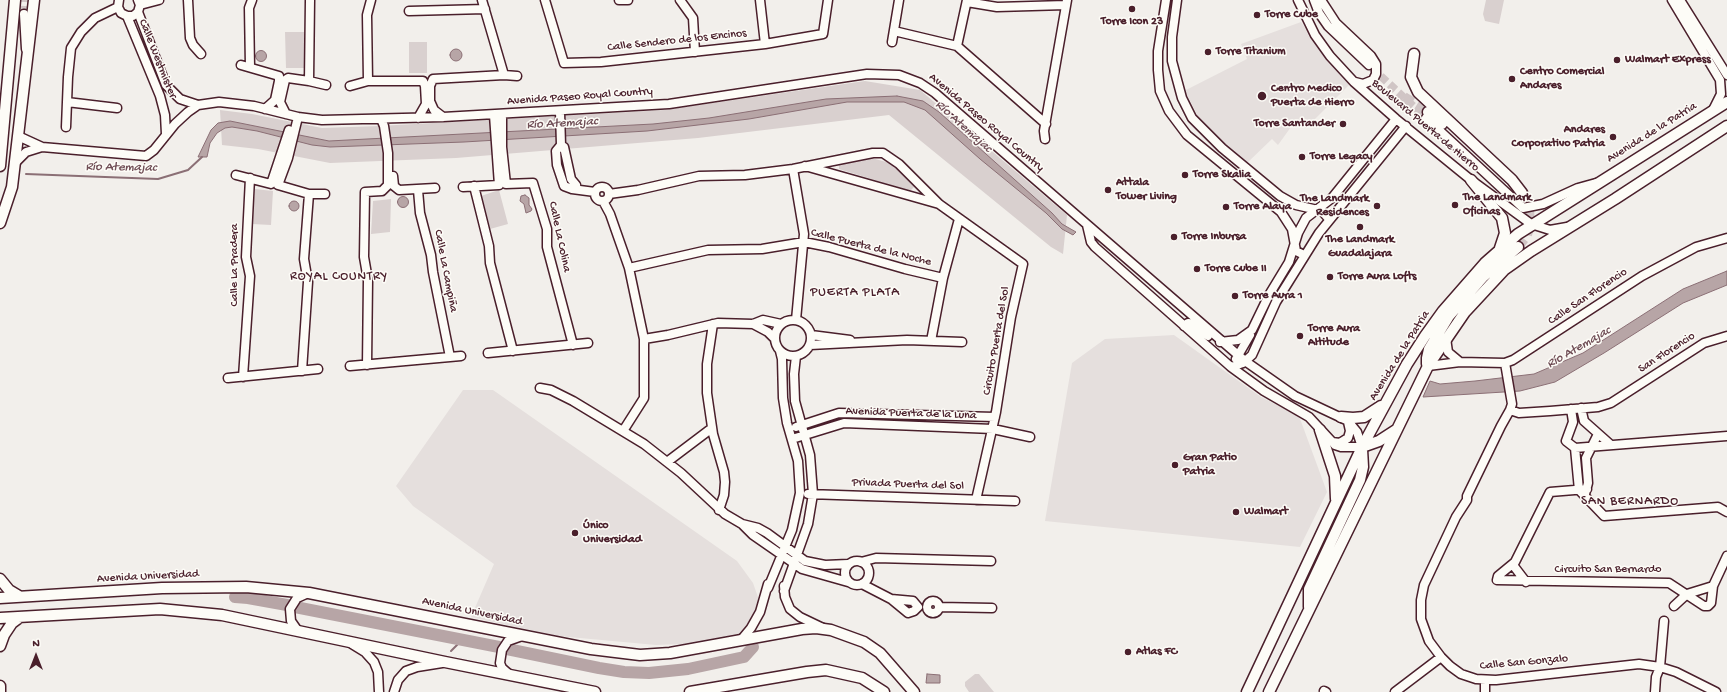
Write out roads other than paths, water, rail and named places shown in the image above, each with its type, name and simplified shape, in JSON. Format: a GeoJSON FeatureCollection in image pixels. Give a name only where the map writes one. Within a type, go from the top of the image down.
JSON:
{"type":"FeatureCollection","features":[{"type":"Feature","properties":{"kind":"main road"},"geometry":{"type":"LineString","coordinates":[[0,166],[15,0]]}},
{"type":"Feature","properties":{"kind":"main road"},"geometry":{"type":"LineString","coordinates":[[0,222],[12,187],[34,0]]}},
{"type":"Feature","properties":{"kind":"main road"},"geometry":{"type":"LineString","coordinates":[[1414,54],[1411,76],[1418,92],[1512,180],[1522,193],[1509,185],[1427,115]]}},
{"type":"Feature","properties":{"kind":"main road","name":"Avenida de la Patria"},"geometry":{"type":"LineString","coordinates":[[1246,692],[1362,447],[1386,402],[1425,336],[1458,293],[1498,250],[1531,224],[1727,102]]}},
{"type":"Feature","properties":{"kind":"main road"},"geometry":{"type":"LineString","coordinates":[[1269,692],[1428,366],[1464,312],[1504,270],[1568,226],[1615,199],[1727,126]]}},
{"type":"Feature","properties":{"kind":"main road"},"geometry":{"type":"LineString","coordinates":[[1471,180],[1502,218],[1505,233],[1498,250]]}},
{"type":"Feature","properties":{"kind":"main road"},"geometry":{"type":"LineString","coordinates":[[1428,366],[1427,358],[1429,349],[1449,316],[1482,277],[1518,247]]}},
{"type":"Feature","properties":{"kind":"main road"},"geometry":{"type":"LineString","coordinates":[[1425,336],[1420,359],[1421,362],[1428,366]]}},
{"type":"Feature","properties":{"kind":"main road"},"geometry":{"type":"LineString","coordinates":[[1344,419],[1364,417],[1376,411],[1386,402]]}},
{"type":"Feature","properties":{"kind":"main road"},"geometry":{"type":"LineString","coordinates":[[1309,609],[1309,589],[1360,480],[1363,467],[1362,447],[1379,441],[1397,428]]}},
{"type":"Feature","properties":{"kind":"main road"},"geometry":{"type":"LineString","coordinates":[[1320,430],[1335,476],[1335,505]]}},
{"type":"Feature","properties":{"kind":"main road"},"geometry":{"type":"LineString","coordinates":[[0,579],[9,590],[19,596]]}},
{"type":"Feature","properties":{"kind":"main road","name":"Avenida Universidad"},"geometry":{"type":"LineString","coordinates":[[0,598],[230,586],[309,593],[522,636],[598,650],[640,655],[670,653],[802,629],[828,630],[853,637],[880,653],[914,692]]}},
{"type":"Feature","properties":{"kind":"main road"},"geometry":{"type":"LineString","coordinates":[[0,618],[160,609],[222,614],[348,642],[595,692]]}},
{"type":"Feature","properties":{"kind":"main road"},"geometry":{"type":"LineString","coordinates":[[0,646],[4,635],[12,623],[20,617]]}},
{"type":"Feature","properties":{"kind":"main road"},"geometry":{"type":"LineString","coordinates":[[690,692],[826,670],[862,678],[884,692]]}},
{"type":"Feature","properties":{"kind":"main road"},"geometry":{"type":"LineString","coordinates":[[0,686],[0,692]]}},
{"type":"Feature","properties":{"kind":"street"},"geometry":{"type":"LineString","coordinates":[[66,127],[71,48],[81,32],[95,18],[119,3],[121,13],[127,16],[133,16],[139,6],[159,0]]}},
{"type":"Feature","properties":{"kind":"street"},"geometry":{"type":"LineString","coordinates":[[188,0],[190,38],[196,49],[201,54]]}},
{"type":"Feature","properties":{"kind":"street"},"geometry":{"type":"LineString","coordinates":[[250,67],[248,8],[252,0]]}},
{"type":"Feature","properties":{"kind":"street"},"geometry":{"type":"LineString","coordinates":[[309,81],[310,0]]}},
{"type":"Feature","properties":{"kind":"street"},"geometry":{"type":"LineString","coordinates":[[368,81],[367,15],[370,0]]}},
{"type":"Feature","properties":{"kind":"street"},"geometry":{"type":"LineString","coordinates":[[482,0],[504,74]]}},
{"type":"Feature","properties":{"kind":"street","name":"Calle Sendero de los Encinos"},"geometry":{"type":"LineString","coordinates":[[545,0],[564,63],[601,62],[695,52],[764,44],[824,34],[828,0]]}},
{"type":"Feature","properties":{"kind":"street"},"geometry":{"type":"LineString","coordinates":[[620,0],[628,0]]}},
{"type":"Feature","properties":{"kind":"street"},"geometry":{"type":"LineString","coordinates":[[680,0],[693,18],[695,52]]}},
{"type":"Feature","properties":{"kind":"street"},"geometry":{"type":"LineString","coordinates":[[760,0],[764,44]]}},
{"type":"Feature","properties":{"kind":"street"},"geometry":{"type":"LineString","coordinates":[[892,42],[899,0]]}},
{"type":"Feature","properties":{"kind":"street"},"geometry":{"type":"LineString","coordinates":[[1166,0],[1158,62],[1159,85],[1163,100],[1174,119],[1187,134],[1281,212],[1292,228],[1295,246],[1298,253],[1304,255]]}},
{"type":"Feature","properties":{"kind":"street"},"geometry":{"type":"LineString","coordinates":[[1177,0],[1172,37],[1172,62],[1186,109],[1198,124],[1222,148],[1280,196],[1296,205],[1317,209],[1324,212],[1329,219]]}},
{"type":"Feature","properties":{"kind":"street","name":"Boulevard Puerta de Hierro"},"geometry":{"type":"LineString","coordinates":[[1298,0],[1308,23],[1323,46],[1354,82],[1396,119],[1471,180],[1531,224],[1550,230],[1568,226]]}},
{"type":"Feature","properties":{"kind":"street","name":"Boulevard Puerta de Hierro"},"geometry":{"type":"LineString","coordinates":[[1314,0],[1319,13],[1330,29],[1369,65]]}},
{"type":"Feature","properties":{"kind":"street"},"geometry":{"type":"LineString","coordinates":[[1321,0],[1336,23],[1372,56],[1376,64],[1376,74],[1370,82],[1360,84],[1354,82]]}},
{"type":"Feature","properties":{"kind":"street"},"geometry":{"type":"LineString","coordinates":[[1672,0],[1720,80],[1721,94],[1712,112]]}},
{"type":"Feature","properties":{"kind":"street"},"geometry":{"type":"LineString","coordinates":[[1680,0],[1727,75]]}},
{"type":"Feature","properties":{"kind":"street"},"geometry":{"type":"LineString","coordinates":[[957,46],[967,1],[997,7],[1067,2],[1046,124],[1045,139]]}},
{"type":"Feature","properties":{"kind":"street","name":"Calle Westmister"},"geometry":{"type":"LineString","coordinates":[[139,6],[166,85],[170,90],[186,102],[198,105]]}},
{"type":"Feature","properties":{"kind":"street"},"geometry":{"type":"LineString","coordinates":[[409,11],[485,10]]}},
{"type":"Feature","properties":{"kind":"street"},"geometry":{"type":"LineString","coordinates":[[24,14],[27,61]]}},
{"type":"Feature","properties":{"kind":"street","name":"Calle Westmister"},"geometry":{"type":"LineString","coordinates":[[127,16],[160,96],[165,115],[166,134]]}},
{"type":"Feature","properties":{"kind":"street"},"geometry":{"type":"LineString","coordinates":[[894,31],[957,46],[1046,124]]}},
{"type":"Feature","properties":{"kind":"street"},"geometry":{"type":"LineString","coordinates":[[1158,62],[1172,62]]}},
{"type":"Feature","properties":{"kind":"street"},"geometry":{"type":"LineString","coordinates":[[241,65],[280,78],[275,100],[265,109]]}},
{"type":"Feature","properties":{"kind":"street"},"geometry":{"type":"LineString","coordinates":[[443,117],[434,110],[430,101],[430,83],[433,79],[504,74],[518,76]]}},
{"type":"Feature","properties":{"kind":"street","name":"Avenida Paseo Royal Country"},"geometry":{"type":"LineString","coordinates":[[18,136],[42,147],[141,156],[152,152],[182,116],[198,105],[219,102],[234,102],[265,109],[292,119],[329,120],[443,117],[498,119],[560,115],[669,104],[867,74],[899,75],[920,83],[935,93],[1245,361],[1305,402],[1344,419]]}},
{"type":"Feature","properties":{"kind":"street"},"geometry":{"type":"LineString","coordinates":[[236,174],[271,184],[287,145],[292,119],[280,102],[285,80],[288,78],[326,85]]}},
{"type":"Feature","properties":{"kind":"street"},"geometry":{"type":"LineString","coordinates":[[350,86],[368,81],[423,81],[426,86],[426,104],[418,118]]}},
{"type":"Feature","properties":{"kind":"street"},"geometry":{"type":"LineString","coordinates":[[160,96],[170,90]]}},
{"type":"Feature","properties":{"kind":"street"},"geometry":{"type":"LineString","coordinates":[[67,102],[117,108]]}},
{"type":"Feature","properties":{"kind":"street"},"geometry":{"type":"LineString","coordinates":[[560,115],[561,145],[556,151],[559,173],[564,186],[574,187],[583,191],[595,192]]}},
{"type":"Feature","properties":{"kind":"street","name":"Boulevard Puerta de Hierro"},"geometry":{"type":"LineString","coordinates":[[1427,115],[1523,208],[1543,204],[1578,188],[1597,183]]}},
{"type":"Feature","properties":{"kind":"street"},"geometry":{"type":"LineString","coordinates":[[381,118],[387,129],[394,186],[399,190],[435,188]]}},
{"type":"Feature","properties":{"kind":"street"},"geometry":{"type":"LineString","coordinates":[[387,129],[394,118]]}},
{"type":"Feature","properties":{"kind":"street","name":"Calle La Colina"},"geometry":{"type":"LineString","coordinates":[[498,119],[500,148],[506,184],[533,183],[547,229],[547,247],[573,345]]}},
{"type":"Feature","properties":{"kind":"street"},"geometry":{"type":"LineString","coordinates":[[1231,367],[1252,330],[1269,295],[1289,262],[1298,233],[1306,218],[1332,198],[1396,119]]}},
{"type":"Feature","properties":{"kind":"street"},"geometry":{"type":"LineString","coordinates":[[1187,134],[1198,124]]}},
{"type":"Feature","properties":{"kind":"street"},"geometry":{"type":"LineString","coordinates":[[1231,367],[1245,361],[1252,355],[1276,302],[1304,255],[1329,219],[1406,126]]}},
{"type":"Feature","properties":{"kind":"street"},"geometry":{"type":"LineString","coordinates":[[287,145],[288,158],[278,185],[309,194],[325,194]]}},
{"type":"Feature","properties":{"kind":"street"},"geometry":{"type":"LineString","coordinates":[[561,145],[568,151],[574,187]]}},
{"type":"Feature","properties":{"kind":"street","name":"Avenida Paseo Royal Country"},"geometry":{"type":"LineString","coordinates":[[15,163],[26,152],[42,147]]}},
{"type":"Feature","properties":{"kind":"street","name":"Calle La Colina"},"geometry":{"type":"LineString","coordinates":[[463,187],[499,184],[500,148]]}},
{"type":"Feature","properties":{"kind":"street"},"geometry":{"type":"LineString","coordinates":[[367,365],[368,280],[364,257],[364,192],[382,191],[388,185],[390,153]]}},
{"type":"Feature","properties":{"kind":"street","name":"Circuito Puerta del Sol"},"geometry":{"type":"LineString","coordinates":[[609,194],[638,190],[699,176],[745,175],[805,166],[872,153],[883,153],[899,164],[939,204],[1023,264],[1011,317],[993,429],[976,500]]}},
{"type":"Feature","properties":{"kind":"street","name":"Circuito Puerta del Sol"},"geometry":{"type":"LineString","coordinates":[[805,166],[939,204]]}},
{"type":"Feature","properties":{"kind":"street"},"geometry":{"type":"LineString","coordinates":[[793,168],[804,242],[796,320]]}},
{"type":"Feature","properties":{"kind":"street","name":"Calle La Pradera"},"geometry":{"type":"LineString","coordinates":[[243,377],[250,276],[246,257],[250,178]]}},
{"type":"Feature","properties":{"kind":"street"},"geometry":{"type":"LineString","coordinates":[[474,186],[490,246],[490,263],[513,351]]}},
{"type":"Feature","properties":{"kind":"street"},"geometry":{"type":"LineString","coordinates":[[595,192],[597,188],[603,187],[607,189],[609,194],[603,201]]}},
{"type":"Feature","properties":{"kind":"street","name":"Calle La Campiña"},"geometry":{"type":"LineString","coordinates":[[418,190],[420,213],[431,255],[450,357]]}},
{"type":"Feature","properties":{"kind":"street"},"geometry":{"type":"LineString","coordinates":[[595,192],[597,199],[603,201],[610,214],[629,268],[644,339],[644,398],[623,431]]}},
{"type":"Feature","properties":{"kind":"street"},"geometry":{"type":"LineString","coordinates":[[302,371],[308,282],[304,259],[309,194]]}},
{"type":"Feature","properties":{"kind":"street"},"geometry":{"type":"LineString","coordinates":[[931,341],[943,278],[959,219]]}},
{"type":"Feature","properties":{"kind":"street"},"geometry":{"type":"LineString","coordinates":[[1087,225],[1091,242],[1231,367],[1264,391],[1309,417],[1331,442],[1341,448],[1362,447],[1357,432],[1344,419]]}},
{"type":"Feature","properties":{"kind":"street","name":"Calle San Florencio"},"geometry":{"type":"LineString","coordinates":[[1428,366],[1460,362],[1505,363],[1530,351],[1642,276],[1696,247],[1727,238]]}},
{"type":"Feature","properties":{"kind":"street","name":"Calle Puerta de la Noche"},"geometry":{"type":"LineString","coordinates":[[629,268],[708,250],[762,249],[804,242],[824,245],[904,269],[943,278]]}},
{"type":"Feature","properties":{"kind":"street"},"geometry":{"type":"LineString","coordinates":[[1122,271],[1131,268],[1144,279],[1154,282]]}},
{"type":"Feature","properties":{"kind":"street"},"geometry":{"type":"LineString","coordinates":[[644,339],[713,324],[753,324],[763,320],[781,324]]}},
{"type":"Feature","properties":{"kind":"street"},"geometry":{"type":"LineString","coordinates":[[774,338],[777,328],[781,324],[790,320],[796,320],[806,325],[811,335],[810,346],[806,351],[796,356],[784,355],[780,352]]}},
{"type":"Feature","properties":{"kind":"street"},"geometry":{"type":"LineString","coordinates":[[1184,326],[1188,323],[1193,324],[1213,340],[1223,343],[1238,340],[1252,330]]}},
{"type":"Feature","properties":{"kind":"street"},"geometry":{"type":"LineString","coordinates":[[713,324],[707,372],[708,404],[712,428],[725,482],[722,504],[719,510]]}},
{"type":"Feature","properties":{"kind":"street"},"geometry":{"type":"LineString","coordinates":[[741,640],[756,621],[764,604],[769,579],[776,568],[796,517],[800,493],[798,461],[789,430],[783,398],[782,359],[774,338],[768,332],[753,324]]}},
{"type":"Feature","properties":{"kind":"street"},"geometry":{"type":"LineString","coordinates":[[811,335],[861,342]]}},
{"type":"Feature","properties":{"kind":"street","name":"San Florencio"},"geometry":{"type":"LineString","coordinates":[[1582,408],[1611,404],[1704,343],[1727,336]]}},
{"type":"Feature","properties":{"kind":"street"},"geometry":{"type":"LineString","coordinates":[[1446,338],[1448,352],[1460,362]]}},
{"type":"Feature","properties":{"kind":"street"},"geometry":{"type":"LineString","coordinates":[[810,346],[861,342],[962,342]]}},
{"type":"Feature","properties":{"kind":"street"},"geometry":{"type":"LineString","coordinates":[[488,353],[588,343]]}},
{"type":"Feature","properties":{"kind":"street"},"geometry":{"type":"LineString","coordinates":[[350,366],[461,356]]}},
{"type":"Feature","properties":{"kind":"street"},"geometry":{"type":"LineString","coordinates":[[796,356],[794,367],[794,392],[801,426],[812,465],[813,494],[810,516],[798,556],[784,591],[787,603],[794,612],[828,630]]}},
{"type":"Feature","properties":{"kind":"street","name":"Calle San Gonzalo"},"geometry":{"type":"LineString","coordinates":[[1505,363],[1511,395],[1510,410],[1467,496],[1467,500],[1456,516],[1428,574],[1421,600],[1423,627],[1429,641],[1441,657],[1461,674],[1468,677],[1485,680],[1639,664],[1660,667],[1676,672],[1716,692]]}},
{"type":"Feature","properties":{"kind":"street"},"geometry":{"type":"LineString","coordinates":[[228,378],[318,369]]}},
{"type":"Feature","properties":{"kind":"street"},"geometry":{"type":"LineString","coordinates":[[1264,391],[1272,387],[1295,400],[1305,402]]}},
{"type":"Feature","properties":{"kind":"street"},"geometry":{"type":"LineString","coordinates":[[540,388],[551,390],[623,431],[667,462],[692,482],[719,510],[742,524],[753,535],[802,569],[848,582],[855,586],[862,584],[868,577],[868,568],[861,562]]}},
{"type":"Feature","properties":{"kind":"street"},"geometry":{"type":"LineString","coordinates":[[1510,410],[1519,413],[1582,408],[1584,422],[1611,445]]}},
{"type":"Feature","properties":{"kind":"street"},"geometry":{"type":"LineString","coordinates":[[1571,410],[1573,422],[1566,441],[1575,448],[1584,492],[1604,516],[1718,507],[1727,512]]}},
{"type":"Feature","properties":{"kind":"street","name":"Avenida Puerta de la Luna"},"geometry":{"type":"LineString","coordinates":[[789,430],[839,413],[995,418]]}},
{"type":"Feature","properties":{"kind":"street"},"geometry":{"type":"LineString","coordinates":[[904,415],[904,425]]}},
{"type":"Feature","properties":{"kind":"street"},"geometry":{"type":"LineString","coordinates":[[1331,442],[1340,443],[1348,438],[1350,431],[1344,419]]}},
{"type":"Feature","properties":{"kind":"street","name":"Avenida Puerta de la Luna"},"geometry":{"type":"LineString","coordinates":[[792,439],[804,434],[844,423],[993,429],[1030,438]]}},
{"type":"Feature","properties":{"kind":"street"},"geometry":{"type":"LineString","coordinates":[[667,462],[712,428]]}},
{"type":"Feature","properties":{"kind":"street"},"geometry":{"type":"LineString","coordinates":[[1584,492],[1586,458],[1598,434]]}},
{"type":"Feature","properties":{"kind":"street"},"geometry":{"type":"LineString","coordinates":[[1575,448],[1727,436]]}},
{"type":"Feature","properties":{"kind":"street","name":"Circuito San Bernardo"},"geometry":{"type":"LineString","coordinates":[[1584,492],[1550,492],[1513,565],[1498,576],[1498,580],[1526,582],[1669,583],[1704,606],[1708,606],[1711,603],[1713,586],[1727,556]]}},
{"type":"Feature","properties":{"kind":"street","name":"Privada Puerta del Sol"},"geometry":{"type":"LineString","coordinates":[[800,493],[1015,501]]}},
{"type":"Feature","properties":{"kind":"street"},"geometry":{"type":"LineString","coordinates":[[742,524],[758,528],[798,556],[814,563],[825,565],[848,564],[876,558],[991,561]]}},
{"type":"Feature","properties":{"kind":"street"},"geometry":{"type":"LineString","coordinates":[[848,564],[844,573],[848,582]]}},
{"type":"Feature","properties":{"kind":"street"},"geometry":{"type":"LineString","coordinates":[[1513,565],[1526,582]]}},
{"type":"Feature","properties":{"kind":"street"},"geometry":{"type":"LineString","coordinates":[[862,584],[891,599],[908,613],[922,607],[928,612],[933,613],[937,612],[939,607],[992,608]]}},
{"type":"Feature","properties":{"kind":"street"},"geometry":{"type":"LineString","coordinates":[[1674,606],[1687,594],[1713,586]]}},
{"type":"Feature","properties":{"kind":"street"},"geometry":{"type":"LineString","coordinates":[[298,631],[291,621],[290,609],[297,598],[309,593]]}},
{"type":"Feature","properties":{"kind":"street"},"geometry":{"type":"LineString","coordinates":[[1655,692],[1656,678],[1660,667],[1664,621]]}},
{"type":"Feature","properties":{"kind":"street"},"geometry":{"type":"LineString","coordinates":[[511,675],[502,668],[500,663],[502,650],[508,641],[522,636]]}},
{"type":"Feature","properties":{"kind":"street"},"geometry":{"type":"LineString","coordinates":[[348,642],[365,652],[374,662],[378,672],[379,692]]}},
{"type":"Feature","properties":{"kind":"street"},"geometry":{"type":"LineString","coordinates":[[1395,692],[1441,657]]}},
{"type":"Feature","properties":{"kind":"street"},"geometry":{"type":"LineString","coordinates":[[394,692],[398,680],[406,671],[417,667],[444,662]]}},
{"type":"Feature","properties":{"kind":"street"},"geometry":{"type":"LineString","coordinates":[[1485,680],[1485,692]]}},
{"type":"Feature","properties":{"kind":"waterway","name":"Río Atemajac"},"geometry":{"type":"LineString","coordinates":[[26,174],[158,179],[188,170],[202,157]]}},
{"type":"Feature","properties":{"kind":"waterway"},"geometry":{"type":"LineString","coordinates":[[235,597],[287,605]]}},
{"type":"Feature","properties":{"kind":"waterway"},"geometry":{"type":"LineString","coordinates":[[295,607],[499,647]]}},
{"type":"Feature","properties":{"kind":"waterway"},"geometry":{"type":"LineString","coordinates":[[451,651],[463,639]]}},
{"type":"Feature","properties":{"kind":"waterway"},"geometry":{"type":"LineString","coordinates":[[507,649],[599,668],[624,672],[649,673],[688,669],[744,657],[753,647]]}},
{"type":"Feature","properties":{"kind":"tunnel"},"geometry":{"type":"LineString","coordinates":[[24,14],[25,0]]}},
{"type":"Feature","properties":{"kind":"tunnel"},"geometry":{"type":"LineString","coordinates":[[1372,68],[1426,118]]}},
{"type":"Feature","properties":{"kind":"tunnel"},"geometry":{"type":"LineString","coordinates":[[1404,97],[1428,112]]}},
{"type":"Feature","properties":{"kind":"tunnel"},"geometry":{"type":"LineString","coordinates":[[1518,247],[1527,235],[1530,224],[1529,209],[1522,193]]}},
{"type":"Feature","properties":{"kind":"place","name":"Torre Icon 23"},"geometry":{"type":"Point","coordinates":[1132,9]}},
{"type":"Feature","properties":{"kind":"place","name":"Torre Cube"},"geometry":{"type":"Point","coordinates":[1257,15]}},
{"type":"Feature","properties":{"kind":"place","name":"Torre Titanium"},"geometry":{"type":"Point","coordinates":[1208,52]}},
{"type":"Feature","properties":{"kind":"place","name":"Walmart Express"},"geometry":{"type":"Point","coordinates":[1617,60]}},
{"type":"Feature","properties":{"kind":"place","name":"Centro Comercial Andares"},"geometry":{"type":"Point","coordinates":[1512,79]}},
{"type":"Feature","properties":{"kind":"place","name":"Centro Medico Puerta de Hierro"},"geometry":{"type":"Point","coordinates":[1262,96]}},
{"type":"Feature","properties":{"kind":"place","name":"Torre Santander"},"geometry":{"type":"Point","coordinates":[1343,124]}},
{"type":"Feature","properties":{"kind":"place","name":"Andares Corporativo Patria"},"geometry":{"type":"Point","coordinates":[1613,137]}},
{"type":"Feature","properties":{"kind":"place","name":"Torre Legacy"},"geometry":{"type":"Point","coordinates":[1302,157]}},
{"type":"Feature","properties":{"kind":"place","name":"Torre Skalia"},"geometry":{"type":"Point","coordinates":[1185,175]}},
{"type":"Feature","properties":{"kind":"place","name":"Attala Tower Living"},"geometry":{"type":"Point","coordinates":[1108,190]}},
{"type":"Feature","properties":{"kind":"place","name":"The Landmark Oficinas"},"geometry":{"type":"Point","coordinates":[1455,205]}},
{"type":"Feature","properties":{"kind":"place","name":"The Landmark Residences"},"geometry":{"type":"Point","coordinates":[1377,206]}},
{"type":"Feature","properties":{"kind":"place","name":"Torre Alaya"},"geometry":{"type":"Point","coordinates":[1226,207]}},
{"type":"Feature","properties":{"kind":"place","name":"The Landmark Guadalajara"},"geometry":{"type":"Point","coordinates":[1360,227]}},
{"type":"Feature","properties":{"kind":"place","name":"Torre Inbursa"},"geometry":{"type":"Point","coordinates":[1174,237]}},
{"type":"Feature","properties":{"kind":"place","name":"Torre Cube II"},"geometry":{"type":"Point","coordinates":[1197,269]}},
{"type":"Feature","properties":{"kind":"place","name":"Torre Aura Lofts"},"geometry":{"type":"Point","coordinates":[1330,277]}},
{"type":"Feature","properties":{"kind":"place","name":"Torre Aura 1"},"geometry":{"type":"Point","coordinates":[1235,296]}},
{"type":"Feature","properties":{"kind":"place","name":"Torre Aura Altitude"},"geometry":{"type":"Point","coordinates":[1300,336]}},
{"type":"Feature","properties":{"kind":"place","name":"Gran Patio Patria"},"geometry":{"type":"Point","coordinates":[1175,465]}},
{"type":"Feature","properties":{"kind":"place","name":"Walmart"},"geometry":{"type":"Point","coordinates":[1236,512]}},
{"type":"Feature","properties":{"kind":"place","name":"Único Universidad"},"geometry":{"type":"Point","coordinates":[575,533]}},
{"type":"Feature","properties":{"kind":"place","name":"Atlas FC"},"geometry":{"type":"Point","coordinates":[1128,652]}},
{"type":"Feature","properties":{"kind":"district","name":"ROYAL COUNTRY"},"geometry":{"type":"Point","coordinates":[339,277]}},
{"type":"Feature","properties":{"kind":"district","name":"PUERTA PLATA"},"geometry":{"type":"Point","coordinates":[855,293]}},
{"type":"Feature","properties":{"kind":"district","name":"SAN BERNARDO"},"geometry":{"type":"Point","coordinates":[1630,502]}}]}
